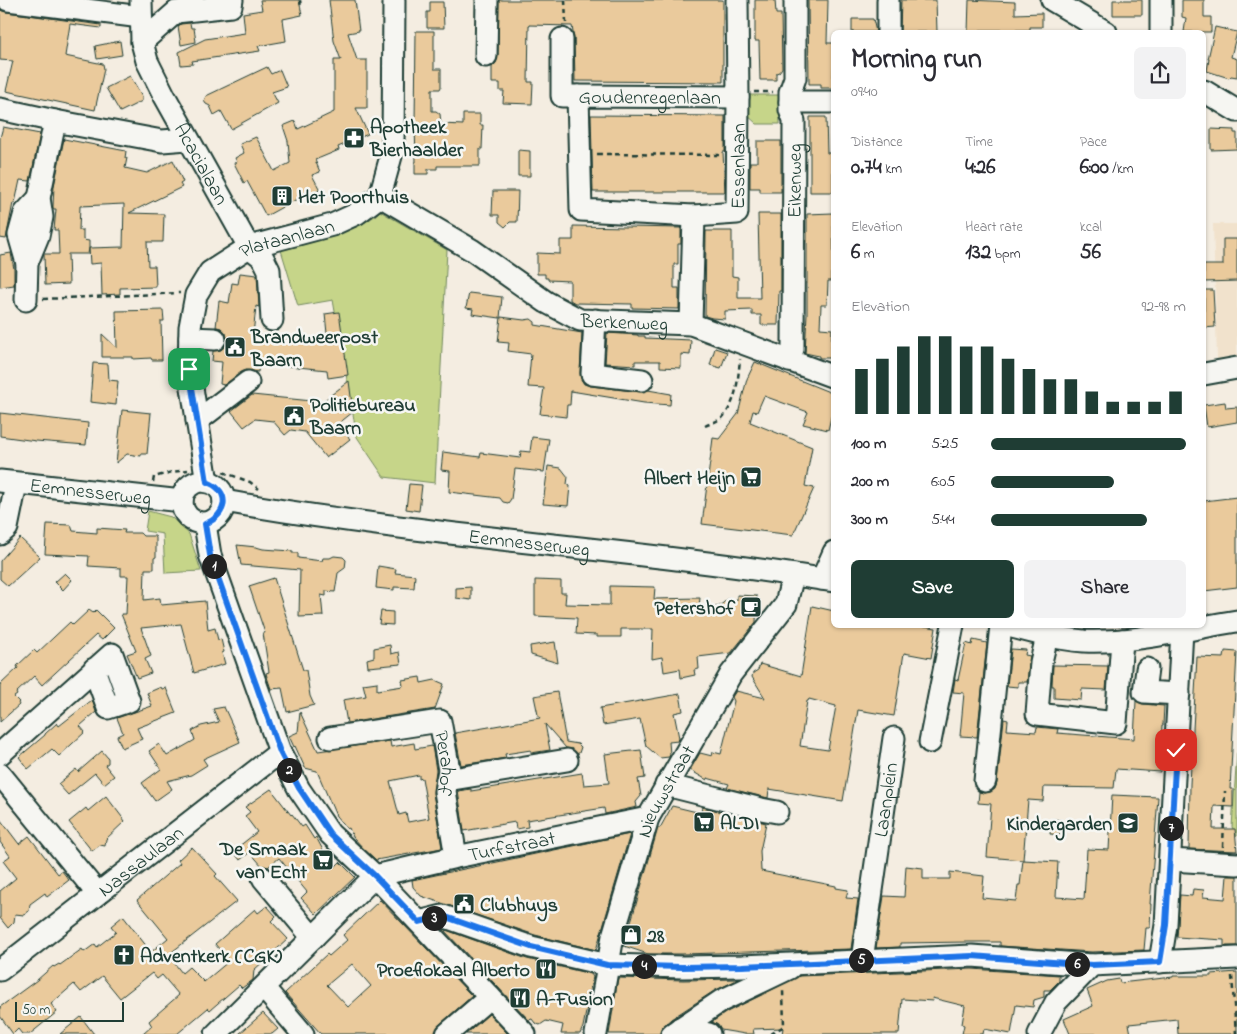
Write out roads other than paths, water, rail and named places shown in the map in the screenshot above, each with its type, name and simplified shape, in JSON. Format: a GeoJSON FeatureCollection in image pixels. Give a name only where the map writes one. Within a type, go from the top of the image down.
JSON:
{"type":"FeatureCollection","features":[{"type":"Feature","properties":{"kind":"street"},"geometry":{"type":"LineString","coordinates":[[8,0],[141,8]]}},
{"type":"Feature","properties":{"kind":"street"},"geometry":{"type":"LineString","coordinates":[[142,42],[176,12],[231,6],[232,0]]}},
{"type":"Feature","properties":{"kind":"street"},"geometry":{"type":"LineString","coordinates":[[380,196],[394,149],[394,0]]}},
{"type":"Feature","properties":{"kind":"street"},"geometry":{"type":"LineString","coordinates":[[486,56],[487,0]]}},
{"type":"Feature","properties":{"kind":"street","name":"Essenlaan"},"geometry":{"type":"LineString","coordinates":[[691,324],[694,216],[737,214],[737,0]]}},
{"type":"Feature","properties":{"kind":"street","name":"Eikenweg"},"geometry":{"type":"LineString","coordinates":[[789,361],[793,349],[794,121],[790,110],[790,97],[795,78],[795,0]]}},
{"type":"Feature","properties":{"kind":"street"},"geometry":{"type":"LineString","coordinates":[[888,0],[888,30]]}},
{"type":"Feature","properties":{"kind":"street"},"geometry":{"type":"LineString","coordinates":[[1052,0],[1103,30]]}},
{"type":"Feature","properties":{"kind":"street"},"geometry":{"type":"LineString","coordinates":[[1161,0],[1161,30]]}},
{"type":"Feature","properties":{"kind":"street","name":"Acacialaan"},"geometry":{"type":"LineString","coordinates":[[141,8],[142,42],[147,61],[188,139],[249,247],[263,258],[269,270],[272,320]]}},
{"type":"Feature","properties":{"kind":"street"},"geometry":{"type":"LineString","coordinates":[[562,39],[562,96],[578,96]]}},
{"type":"Feature","properties":{"kind":"street"},"geometry":{"type":"LineString","coordinates":[[1206,92],[1237,111]]}},
{"type":"Feature","properties":{"kind":"street","name":"Goudenregenlaan"},"geometry":{"type":"LineString","coordinates":[[694,216],[581,210],[578,96],[738,94]]}},
{"type":"Feature","properties":{"kind":"street"},"geometry":{"type":"LineString","coordinates":[[790,97],[831,102]]}},
{"type":"Feature","properties":{"kind":"street"},"geometry":{"type":"LineString","coordinates":[[0,109],[162,141],[188,139]]}},
{"type":"Feature","properties":{"kind":"street"},"geometry":{"type":"LineString","coordinates":[[26,300],[27,263],[38,236],[42,217],[39,198],[55,121]]}},
{"type":"Feature","properties":{"kind":"street","name":"Plataanlaan"},"geometry":{"type":"LineString","coordinates":[[207,482],[189,369],[190,327],[196,295],[210,272],[249,247],[332,225],[356,214],[380,196]]}},
{"type":"Feature","properties":{"kind":"street","name":"Berkenweg"},"geometry":{"type":"LineString","coordinates":[[380,196],[472,250],[546,302],[580,320],[691,324],[831,376]]}},
{"type":"Feature","properties":{"kind":"street"},"geometry":{"type":"LineString","coordinates":[[595,320],[592,374],[642,380]]}},
{"type":"Feature","properties":{"kind":"street"},"geometry":{"type":"LineString","coordinates":[[190,338],[215,339]]}},
{"type":"Feature","properties":{"kind":"street"},"geometry":{"type":"LineString","coordinates":[[1206,374],[1237,368]]}},
{"type":"Feature","properties":{"kind":"street"},"geometry":{"type":"LineString","coordinates":[[198,420],[248,382]]}},
{"type":"Feature","properties":{"kind":"street"},"geometry":{"type":"LineString","coordinates":[[0,534],[7,528],[8,482]]}},
{"type":"Feature","properties":{"kind":"street","name":"Eemnesserweg"},"geometry":{"type":"LineString","coordinates":[[8,482],[182,501]]}},
{"type":"Feature","properties":{"kind":"street"},"geometry":{"type":"LineString","coordinates":[[198,482],[207,482],[218,488],[224,501],[221,513],[217,518],[205,524],[191,520],[182,509],[184,493],[190,486],[198,482]]}},
{"type":"Feature","properties":{"kind":"street","name":"Eemnesserweg"},"geometry":{"type":"LineString","coordinates":[[224,501],[300,514],[745,568],[828,580]]}},
{"type":"Feature","properties":{"kind":"street"},"geometry":{"type":"LineString","coordinates":[[205,524],[210,555],[280,752],[299,788],[330,834],[375,876],[525,1034]]}},
{"type":"Feature","properties":{"kind":"street"},"geometry":{"type":"LineString","coordinates":[[828,580],[831,566]]}},
{"type":"Feature","properties":{"kind":"street","name":"Nieuwstraat"},"geometry":{"type":"LineString","coordinates":[[596,1034],[613,936],[648,818],[731,674],[786,604],[793,575]]}},
{"type":"Feature","properties":{"kind":"street"},"geometry":{"type":"LineString","coordinates":[[1206,626],[1237,621]]}},
{"type":"Feature","properties":{"kind":"street"},"geometry":{"type":"LineString","coordinates":[[930,742],[952,628]]}},
{"type":"Feature","properties":{"kind":"street"},"geometry":{"type":"LineString","coordinates":[[985,781],[1001,628]]}},
{"type":"Feature","properties":{"kind":"street"},"geometry":{"type":"LineString","coordinates":[[1016,628],[1047,636],[1084,641],[1122,640],[1194,628]]}},
{"type":"Feature","properties":{"kind":"street"},"geometry":{"type":"LineString","coordinates":[[1160,962],[1166,925],[1182,630]]}},
{"type":"Feature","properties":{"kind":"street"},"geometry":{"type":"LineString","coordinates":[[1047,636],[1041,662],[1037,714],[1116,724],[1122,640]]}},
{"type":"Feature","properties":{"kind":"street"},"geometry":{"type":"LineString","coordinates":[[0,754],[94,669]]}},
{"type":"Feature","properties":{"kind":"street"},"geometry":{"type":"LineString","coordinates":[[1147,669],[1144,692],[1179,694]]}},
{"type":"Feature","properties":{"kind":"street","name":"Perahof"},"geometry":{"type":"LineString","coordinates":[[330,738],[440,720],[449,770],[445,791],[456,857]]}},
{"type":"Feature","properties":{"kind":"street","name":"Laanplein"},"geometry":{"type":"LineString","coordinates":[[862,960],[894,738]]}},
{"type":"Feature","properties":{"kind":"street","name":"Nassaulaan"},"geometry":{"type":"LineString","coordinates":[[0,970],[280,752]]}},
{"type":"Feature","properties":{"kind":"street"},"geometry":{"type":"LineString","coordinates":[[447,780],[567,760]]}},
{"type":"Feature","properties":{"kind":"street"},"geometry":{"type":"LineString","coordinates":[[0,774],[97,893]]}},
{"type":"Feature","properties":{"kind":"street"},"geometry":{"type":"LineString","coordinates":[[666,785],[777,812]]}},
{"type":"Feature","properties":{"kind":"street","name":"Turfstraat"},"geometry":{"type":"LineString","coordinates":[[375,876],[456,857],[648,818]]}},
{"type":"Feature","properties":{"kind":"street"},"geometry":{"type":"LineString","coordinates":[[1170,860],[1230,863]]}},
{"type":"Feature","properties":{"kind":"street"},"geometry":{"type":"LineString","coordinates":[[216,1034],[375,876]]}},
{"type":"Feature","properties":{"kind":"street"},"geometry":{"type":"LineString","coordinates":[[262,878],[313,938]]}},
{"type":"Feature","properties":{"kind":"street"},"geometry":{"type":"LineString","coordinates":[[419,922],[443,916],[531,947],[607,965],[791,968],[862,960],[972,956],[1092,965],[1234,958]]}},
{"type":"Feature","properties":{"kind":"street"},"geometry":{"type":"LineString","coordinates":[[1043,1026],[1056,1002],[1092,965]]}},
{"type":"Feature","properties":{"kind":"street"},"geometry":{"type":"LineString","coordinates":[[676,1031],[721,1001],[791,968]]}},
{"type":"Feature","properties":{"kind":"street"},"geometry":{"type":"LineString","coordinates":[[264,988],[303,1034]]}},
{"type":"Feature","properties":{"kind":"street"},"geometry":{"type":"LineString","coordinates":[[448,1034],[490,997]]}},
{"type":"Feature","properties":{"kind":"street"},"geometry":{"type":"LineString","coordinates":[[676,1031],[709,1034]]}},
{"type":"Feature","properties":{"kind":"place","name":"Apotheek Bierhaalder"},"geometry":{"type":"Point","coordinates":[354,138]}},
{"type":"Feature","properties":{"kind":"place","name":"Het Poorthuis"},"geometry":{"type":"Point","coordinates":[282,196]}},
{"type":"Feature","properties":{"kind":"place","name":"Brandweerpost Baarn"},"geometry":{"type":"Point","coordinates":[235,347]}},
{"type":"Feature","properties":{"kind":"place","name":"Politiebureau Baarn"},"geometry":{"type":"Point","coordinates":[294,416]}},
{"type":"Feature","properties":{"kind":"place","name":"Albert Heijn"},"geometry":{"type":"Point","coordinates":[751,477]}},
{"type":"Feature","properties":{"kind":"place","name":"Petershof"},"geometry":{"type":"Point","coordinates":[751,607]}},
{"type":"Feature","properties":{"kind":"place","name":"ALDI"},"geometry":{"type":"Point","coordinates":[704,822]}},
{"type":"Feature","properties":{"kind":"place","name":"Kindergarden"},"geometry":{"type":"Point","coordinates":[1128,823]}},
{"type":"Feature","properties":{"kind":"place","name":"De Smaak van Echt"},"geometry":{"type":"Point","coordinates":[323,860]}},
{"type":"Feature","properties":{"kind":"place","name":"Clubhuys"},"geometry":{"type":"Point","coordinates":[464,904]}},
{"type":"Feature","properties":{"kind":"place","name":"28"},"geometry":{"type":"Point","coordinates":[631,935]}},
{"type":"Feature","properties":{"kind":"place","name":"Adventkerk (CGK)"},"geometry":{"type":"Point","coordinates":[124,955]}},
{"type":"Feature","properties":{"kind":"place","name":"Proeflokaal Alberto"},"geometry":{"type":"Point","coordinates":[546,969]}},
{"type":"Feature","properties":{"kind":"place","name":"A-Fusion"},"geometry":{"type":"Point","coordinates":[520,998]}}]}
